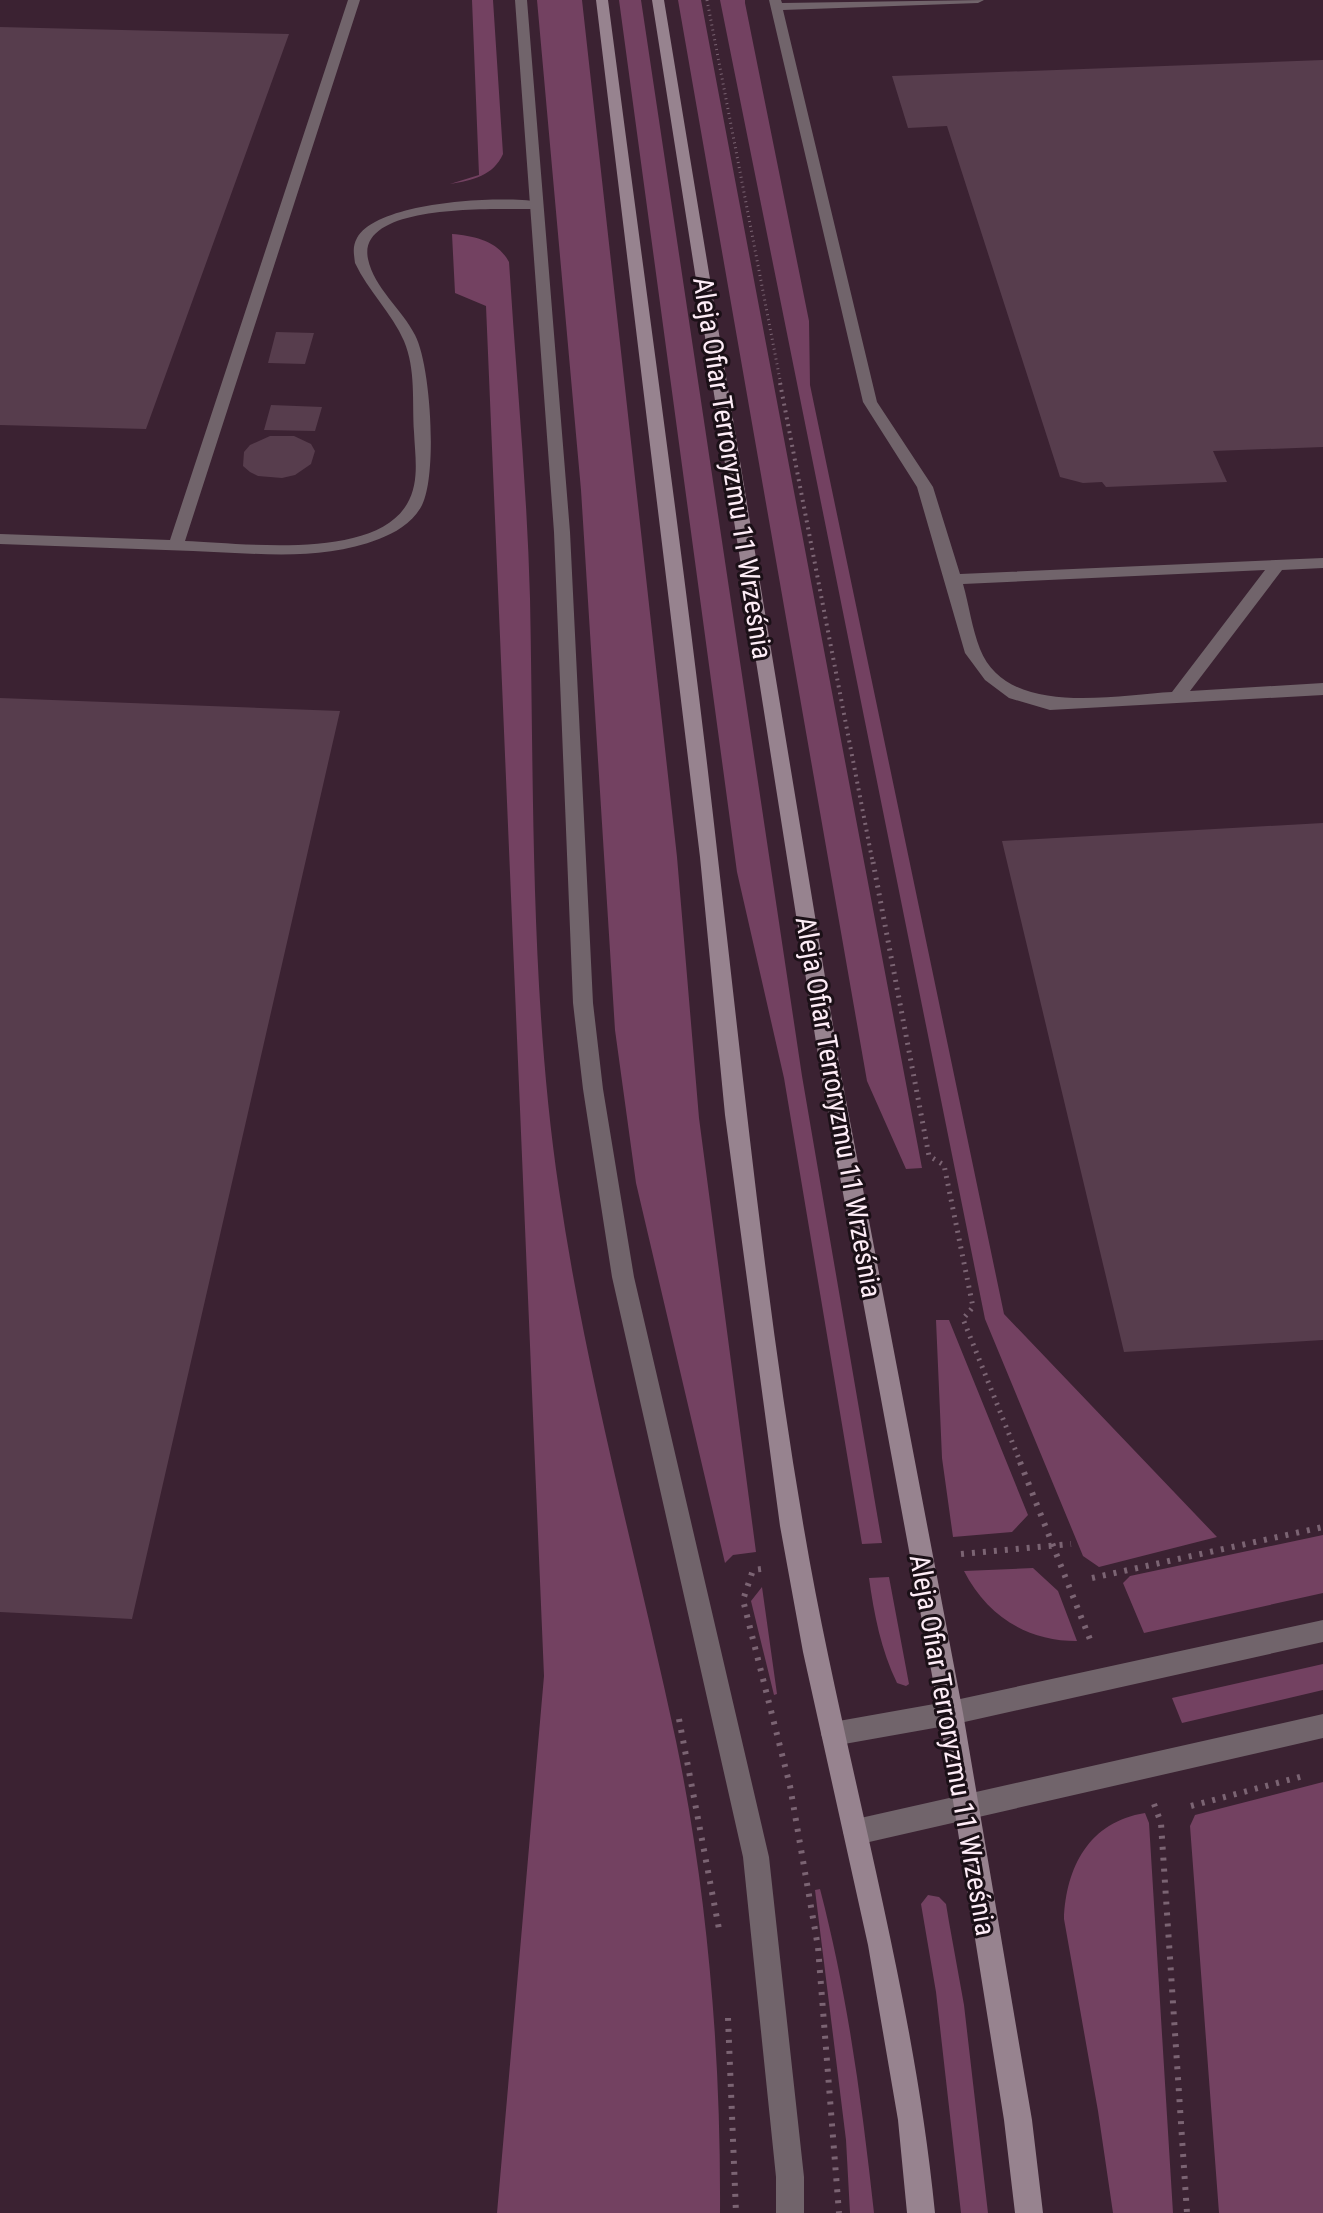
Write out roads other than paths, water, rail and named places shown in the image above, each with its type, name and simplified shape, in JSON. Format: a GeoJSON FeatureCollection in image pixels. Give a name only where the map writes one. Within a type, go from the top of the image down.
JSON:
{"type":"FeatureCollection","features":[{"type":"Feature","properties":{"kind":"street"},"geometry":{"type":"LineString","coordinates":[[176,545],[354,0]]}},
{"type":"Feature","properties":{"kind":"street"},"geometry":{"type":"LineString","coordinates":[[521,0],[562,532],[583,1003],[593,1089],[623,1277],[756,1857],[788,2162],[790,2213]]}},
{"type":"Feature","properties":{"kind":"street"},"geometry":{"type":"LineString","coordinates":[[602,0],[709,857],[735,1115],[792,1526],[833,1734],[891,1998],[912,2120],[921,2213]]}},
{"type":"Feature","properties":{"kind":"street","name":"Aleja Ofiar Terroryzmu 11 Września"},"geometry":{"type":"LineString","coordinates":[[658,0],[831,1074],[951,1713],[1018,2120],[1029,2213]]}},
{"type":"Feature","properties":{"kind":"street"},"geometry":{"type":"LineString","coordinates":[[978,0],[776,3],[870,402],[925,487],[973,653],[991,676],[1015,694],[1050,704],[1323,689]]}},
{"type":"Feature","properties":{"kind":"street"},"geometry":{"type":"LineString","coordinates":[[0,539],[298,550],[358,540],[398,524],[414,508],[422,487],[420,375],[410,340],[361,262],[359,249],[364,237],[387,220],[421,211],[536,205]]}},
{"type":"Feature","properties":{"kind":"street"},"geometry":{"type":"LineString","coordinates":[[954,579],[1323,563]]}},
{"type":"Feature","properties":{"kind":"street"},"geometry":{"type":"LineString","coordinates":[[1176,698],[1277,565]]}},
{"type":"Feature","properties":{"kind":"street"},"geometry":{"type":"LineString","coordinates":[[833,1734],[951,1713],[1323,1631]]}},
{"type":"Feature","properties":{"kind":"street"},"geometry":{"type":"LineString","coordinates":[[856,1832],[1323,1726]]}}]}
